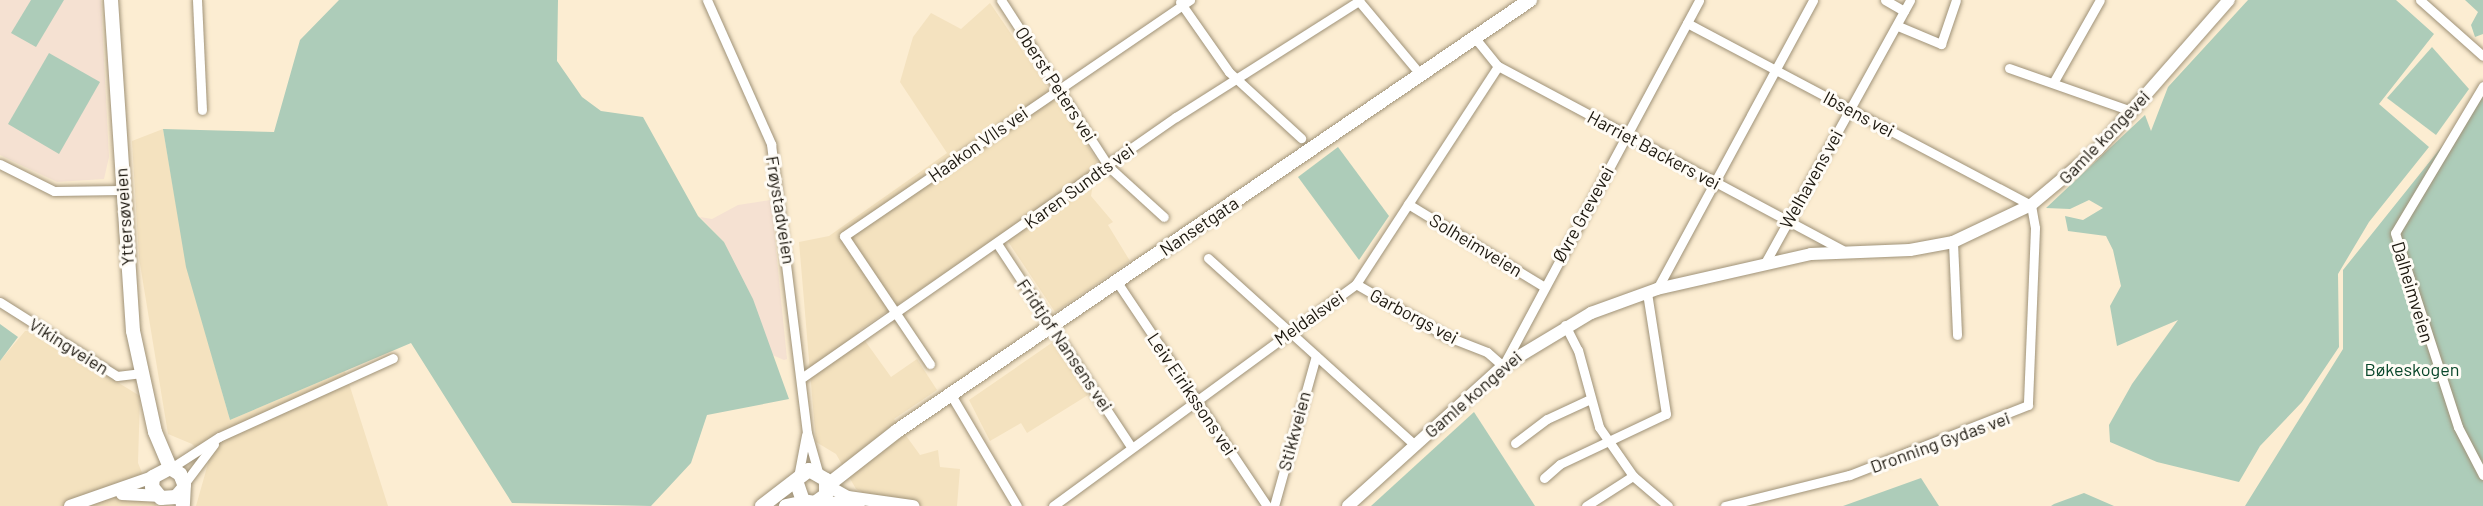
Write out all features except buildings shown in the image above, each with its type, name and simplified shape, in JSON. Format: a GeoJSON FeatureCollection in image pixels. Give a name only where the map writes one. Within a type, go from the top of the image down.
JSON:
{"type":"FeatureCollection","features":[{"type":"Feature","properties":{"kind":"main road","name":"Yttersøveien"},"geometry":{"type":"LineString","coordinates":[[111,0],[122,189],[142,373],[163,471],[162,500]]}},
{"type":"Feature","properties":{"kind":"main road","name":"Nansetgata"},"geometry":{"type":"LineString","coordinates":[[828,486],[867,452],[1530,0]]}},
{"type":"Feature","properties":{"kind":"main road","name":"Nansetgata"},"geometry":{"type":"LineString","coordinates":[[797,479],[867,452]]}},
{"type":"Feature","properties":{"kind":"main road"},"geometry":{"type":"LineString","coordinates":[[163,471],[183,486]]}},
{"type":"Feature","properties":{"kind":"main road"},"geometry":{"type":"LineString","coordinates":[[786,506],[813,502],[828,486],[818,472]]}},
{"type":"Feature","properties":{"kind":"main road"},"geometry":{"type":"LineString","coordinates":[[797,479],[798,496],[813,502]]}},
{"type":"Feature","properties":{"kind":"main road"},"geometry":{"type":"LineString","coordinates":[[762,506],[797,479]]}},
{"type":"Feature","properties":{"kind":"main road"},"geometry":{"type":"LineString","coordinates":[[162,500],[176,497],[183,486]]}},
{"type":"Feature","properties":{"kind":"main road"},"geometry":{"type":"LineString","coordinates":[[183,486],[183,506]]}},
{"type":"Feature","properties":{"kind":"street"},"geometry":{"type":"LineString","coordinates":[[197,0],[202,110]]}},
{"type":"Feature","properties":{"kind":"street","name":"Frøystadveien"},"geometry":{"type":"LineString","coordinates":[[707,0],[771,144],[802,377],[807,433],[818,472]]}},
{"type":"Feature","properties":{"kind":"street"},"geometry":{"type":"LineString","coordinates":[[1358,0],[1421,75]]}},
{"type":"Feature","properties":{"kind":"street","name":"Karen Sundts vei"},"geometry":{"type":"LineString","coordinates":[[802,377],[1358,0]]}},
{"type":"Feature","properties":{"kind":"street","name":"Øvre Grevevei"},"geometry":{"type":"LineString","coordinates":[[1503,366],[1543,286],[1699,0]]}},
{"type":"Feature","properties":{"kind":"street"},"geometry":{"type":"LineString","coordinates":[[1544,478],[1608,441],[1666,414],[1652,291],[1714,183],[1813,0]]}},
{"type":"Feature","properties":{"kind":"street"},"geometry":{"type":"LineString","coordinates":[[1885,0],[1904,10]]}},
{"type":"Feature","properties":{"kind":"street","name":"Welhavens vei"},"geometry":{"type":"LineString","coordinates":[[1765,263],[1786,220],[1898,26],[1910,0]]}},
{"type":"Feature","properties":{"kind":"street"},"geometry":{"type":"LineString","coordinates":[[1898,26],[1941,44],[1956,0]]}},
{"type":"Feature","properties":{"kind":"street"},"geometry":{"type":"LineString","coordinates":[[2053,84],[2100,0]]}},
{"type":"Feature","properties":{"kind":"street","name":"Gamle kongevei"},"geometry":{"type":"LineString","coordinates":[[1348,506],[1503,366],[1565,326],[1652,291],[1765,263],[1842,250],[1910,250],[1953,242],[2031,205],[2084,162],[2229,0]]}},
{"type":"Feature","properties":{"kind":"street"},"geometry":{"type":"LineString","coordinates":[[2420,0],[2483,56]]}},
{"type":"Feature","properties":{"kind":"street","name":"Oberst Peters vei"},"geometry":{"type":"LineString","coordinates":[[1004,1],[1109,167],[1164,217]]}},
{"type":"Feature","properties":{"kind":"street"},"geometry":{"type":"LineString","coordinates":[[1184,2],[1237,80],[1301,138]]}},
{"type":"Feature","properties":{"kind":"street","name":"Haakon VIIs vei"},"geometry":{"type":"LineString","coordinates":[[895,314],[844,236],[1184,2]]}},
{"type":"Feature","properties":{"kind":"street","name":"Ibsens vei"},"geometry":{"type":"LineString","coordinates":[[1687,22],[2031,205]]}},
{"type":"Feature","properties":{"kind":"street","name":"Harriet Backers vei"},"geometry":{"type":"LineString","coordinates":[[1475,38],[1498,66],[1842,250]]}},
{"type":"Feature","properties":{"kind":"street","name":"Meldalsvei"},"geometry":{"type":"LineString","coordinates":[[1053,506],[1356,284],[1365,274],[1498,66]]}},
{"type":"Feature","properties":{"kind":"street"},"geometry":{"type":"LineString","coordinates":[[2009,68],[2131,111]]}},
{"type":"Feature","properties":{"kind":"street","name":"Dalheimveien"},"geometry":{"type":"LineString","coordinates":[[2483,86],[2395,233],[2458,427],[2483,475]]}},
{"type":"Feature","properties":{"kind":"street"},"geometry":{"type":"LineString","coordinates":[[0,164],[54,190],[122,189]]}},
{"type":"Feature","properties":{"kind":"street","name":"Solheimveien"},"geometry":{"type":"LineString","coordinates":[[1408,204],[1543,286]]}},
{"type":"Feature","properties":{"kind":"street","name":"Dronning Gydas vei"},"geometry":{"type":"LineString","coordinates":[[1725,506],[1849,475],[2028,405],[2035,228],[2031,205]]}},
{"type":"Feature","properties":{"kind":"street"},"geometry":{"type":"LineString","coordinates":[[1953,242],[1957,334]]}},
{"type":"Feature","properties":{"kind":"street","name":"Fridtjof Nansens vei"},"geometry":{"type":"LineString","coordinates":[[998,245],[1131,447]]}},
{"type":"Feature","properties":{"kind":"street"},"geometry":{"type":"LineString","coordinates":[[1208,258],[1415,445]]}},
{"type":"Feature","properties":{"kind":"street","name":"Leiv Eirikssons vei"},"geometry":{"type":"LineString","coordinates":[[1117,282],[1267,506]]}},
{"type":"Feature","properties":{"kind":"street","name":"Garborgs vei"},"geometry":{"type":"LineString","coordinates":[[1356,284],[1446,336],[1487,352],[1503,366]]}},
{"type":"Feature","properties":{"kind":"street","name":"Vikingveien"},"geometry":{"type":"LineString","coordinates":[[0,302],[117,376],[142,373]]}},
{"type":"Feature","properties":{"kind":"street"},"geometry":{"type":"LineString","coordinates":[[895,314],[930,364]]}},
{"type":"Feature","properties":{"kind":"street"},"geometry":{"type":"LineString","coordinates":[[1565,326],[1578,350],[1588,400],[1608,441],[1633,476],[1662,504]]}},
{"type":"Feature","properties":{"kind":"street","name":"Stikkveien"},"geometry":{"type":"LineString","coordinates":[[1275,506],[1316,356]]}},
{"type":"Feature","properties":{"kind":"street"},"geometry":{"type":"LineString","coordinates":[[70,506],[115,494],[163,471],[219,437],[393,358]]}},
{"type":"Feature","properties":{"kind":"street"},"geometry":{"type":"LineString","coordinates":[[951,395],[1017,506]]}},
{"type":"Feature","properties":{"kind":"street"},"geometry":{"type":"LineString","coordinates":[[1515,443],[1547,419],[1588,400]]}},
{"type":"Feature","properties":{"kind":"street","name":"Frøystadveien"},"geometry":{"type":"LineString","coordinates":[[797,479],[807,433]]}},
{"type":"Feature","properties":{"kind":"street"},"geometry":{"type":"LineString","coordinates":[[183,486],[219,437]]}},
{"type":"Feature","properties":{"kind":"street"},"geometry":{"type":"LineString","coordinates":[[1586,506],[1633,476]]}},
{"type":"Feature","properties":{"kind":"street"},"geometry":{"type":"LineString","coordinates":[[828,486],[869,502]]}},
{"type":"Feature","properties":{"kind":"street"},"geometry":{"type":"LineString","coordinates":[[115,494],[162,500]]}},
{"type":"Feature","properties":{"kind":"street"},"geometry":{"type":"LineString","coordinates":[[813,502],[869,502],[913,506]]}},
{"type":"Feature","properties":{"kind":"shaded area"},"geometry":{"type":"Polygon","coordinates":[[[0,0],[101,0],[109,157],[104,179],[57,182],[0,155],[0,0]]]}},
{"type":"Feature","properties":{"kind":"shaded area"},"geometry":{"type":"Polygon","coordinates":[[[990,3],[1097,160],[1091,196],[1113,222],[1108,225],[1130,261],[1055,312],[1003,234],[858,331],[891,377],[917,359],[937,390],[894,419],[920,455],[938,450],[940,467],[960,469],[957,506],[866,506],[866,494],[856,489],[836,454],[816,442],[799,242],[829,236],[947,153],[900,82],[913,37],[931,13],[961,29],[990,3]]]}},
{"type":"Feature","properties":{"kind":"shaded area"},"geometry":{"type":"Polygon","coordinates":[[[163,129],[187,267],[230,420],[345,371],[388,506],[196,506],[209,460],[192,444],[168,434],[139,258],[132,141],[163,129]]]}},
{"type":"Feature","properties":{"kind":"shaded area"},"geometry":{"type":"Polygon","coordinates":[[[771,200],[787,359],[784,360],[770,354],[753,300],[724,242],[700,217],[712,219],[738,205],[771,200]]]}},
{"type":"Feature","properties":{"kind":"shaded area"},"geometry":{"type":"Polygon","coordinates":[[[25,331],[34,331],[140,396],[138,463],[156,506],[0,506],[0,361],[25,331]]]}},
{"type":"Feature","properties":{"kind":"shaded area"},"geometry":{"type":"Polygon","coordinates":[[[1053,342],[1088,395],[1027,433],[1021,423],[990,441],[969,400],[1053,342]]]}},
{"type":"Feature","properties":{"kind":"green space"},"geometry":{"type":"Polygon","coordinates":[[[31,0],[64,0],[36,47],[11,33],[31,0]]]}},
{"type":"Feature","properties":{"kind":"green space"},"geometry":{"type":"Polygon","coordinates":[[[339,0],[558,0],[557,61],[582,97],[601,111],[643,117],[698,216],[724,242],[753,299],[789,399],[707,415],[691,463],[651,506],[512,503],[411,343],[230,420],[186,267],[163,129],[274,132],[300,40],[339,0]]]}},
{"type":"Feature","properties":{"kind":"green space"},"geometry":{"type":"Polygon","coordinates":[[[2248,0],[2396,0],[2434,34],[2379,104],[2429,147],[2369,222],[2338,274],[2339,347],[2302,402],[2260,446],[2239,482],[2157,462],[2110,442],[2109,425],[2132,384],[2178,320],[2117,346],[2110,306],[2121,286],[2113,250],[2106,236],[2068,231],[2065,216],[2083,220],[2103,208],[2089,200],[2070,209],[2046,208],[2145,115],[2151,131],[2168,87],[2248,0]]]}},
{"type":"Feature","properties":{"kind":"green space"},"geometry":{"type":"Polygon","coordinates":[[[2465,0],[2483,0],[2483,34],[2475,37],[2471,25],[2478,12],[2465,0]]]}},
{"type":"Feature","properties":{"kind":"green space"},"geometry":{"type":"Polygon","coordinates":[[[2432,47],[2469,89],[2436,135],[2387,98],[2432,47]]]}},
{"type":"Feature","properties":{"kind":"green space"},"geometry":{"type":"Polygon","coordinates":[[[49,53],[100,82],[59,154],[8,124],[49,53]]]}},
{"type":"Feature","properties":{"kind":"green space","name":"Bøkeskogen"},"geometry":{"type":"Polygon","coordinates":[[[2483,95],[2483,506],[2245,506],[2343,349],[2343,270],[2483,95]]]}},
{"type":"Feature","properties":{"kind":"green space"},"geometry":{"type":"Polygon","coordinates":[[[1338,147],[1389,216],[1359,260],[1298,177],[1338,147]]]}},
{"type":"Feature","properties":{"kind":"green space"},"geometry":{"type":"Polygon","coordinates":[[[0,324],[18,337],[0,361],[0,324]]]}},
{"type":"Feature","properties":{"kind":"green space"},"geometry":{"type":"Polygon","coordinates":[[[1474,412],[1535,506],[1371,506],[1474,412]]]}},
{"type":"Feature","properties":{"kind":"green space"},"geometry":{"type":"Polygon","coordinates":[[[1921,478],[1939,506],[1843,506],[1921,478]]]}},
{"type":"Feature","properties":{"kind":"green space"},"geometry":{"type":"Polygon","coordinates":[[[2084,493],[2114,506],[2051,506],[2054,504],[2084,493]]]}}]}
